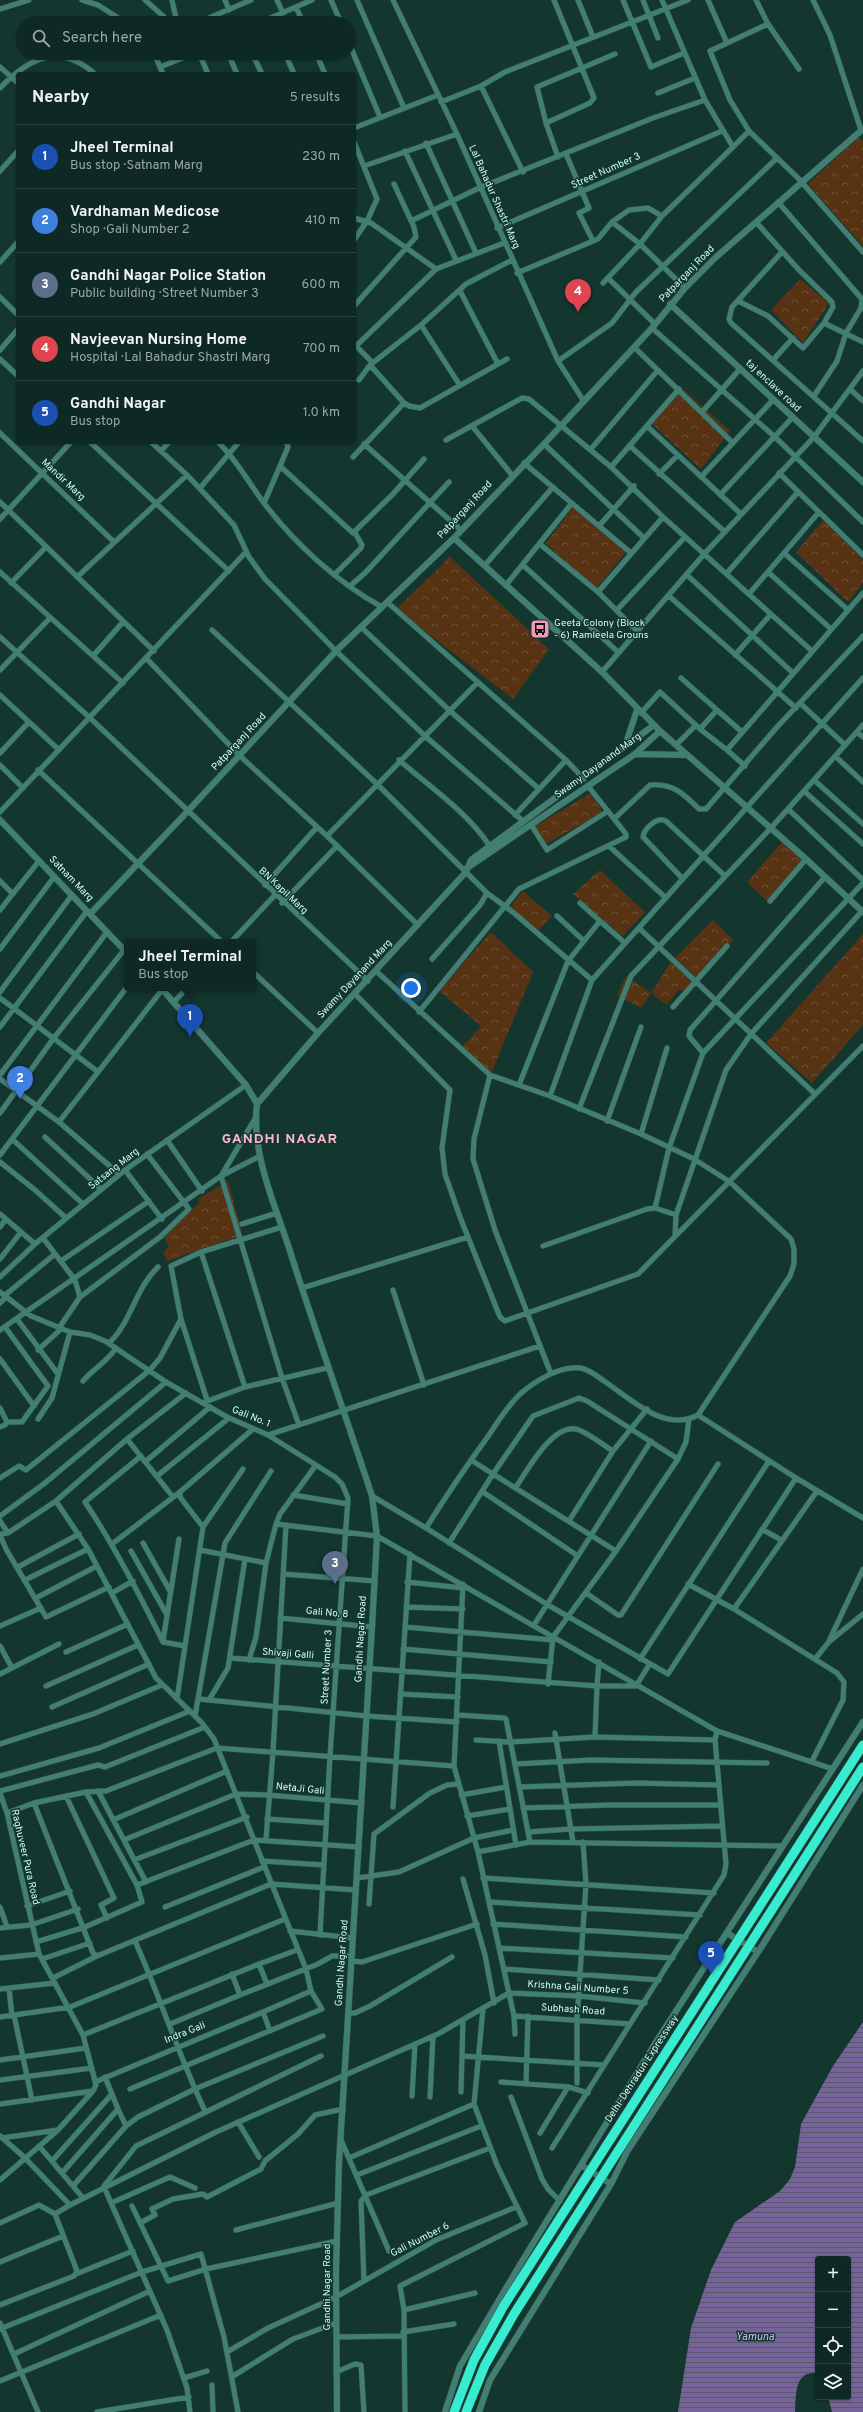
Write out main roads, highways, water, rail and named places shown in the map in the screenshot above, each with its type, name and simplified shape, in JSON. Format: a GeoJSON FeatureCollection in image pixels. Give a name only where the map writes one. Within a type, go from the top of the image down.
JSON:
{"type":"FeatureCollection","features":[{"type":"Feature","properties":{"kind":"highway","name":"Delhi-Dehradun Expressway"},"geometry":{"type":"LineString","coordinates":[[454,2412],[474,2360],[503,2307],[863,1745]]}},
{"type":"Feature","properties":{"kind":"highway"},"geometry":{"type":"LineString","coordinates":[[466,2412],[484,2366],[514,2312],[863,1767]]}},
{"type":"Feature","properties":{"kind":"water","name":"Yamuna"},"geometry":{"type":"Polygon","coordinates":[[[863,2022],[863,2412],[832,2412],[829,2400],[851,2400],[851,2256],[815,2256],[815,2373],[809,2373],[800,2381],[796,2393],[795,2412],[678,2412],[691,2328],[711,2270],[735,2222],[780,2191],[790,2179],[795,2167],[801,2124],[833,2066],[863,2022]]]}},
{"type":"Feature","properties":{"kind":"place","name":"Navjeevan Nursing Home"},"geometry":{"type":"Point","coordinates":[578,312]}},
{"type":"Feature","properties":{"kind":"place","name":"Geeta Colony (Block - 6) Ramleela Grouns"},"geometry":{"type":"Point","coordinates":[540,629]}},
{"type":"Feature","properties":{"kind":"place","name":"Jheel Terminal"},"geometry":{"type":"Point","coordinates":[190,1037]}},
{"type":"Feature","properties":{"kind":"place","name":"Vardhaman Medicose"},"geometry":{"type":"Point","coordinates":[20,1099]}},
{"type":"Feature","properties":{"kind":"place","name":"Gandhi Nagar Police Station"},"geometry":{"type":"Point","coordinates":[335,1584]}},
{"type":"Feature","properties":{"kind":"place","name":"Gandhi Nagar"},"geometry":{"type":"Point","coordinates":[711,1974]}},
{"type":"Feature","properties":{"kind":"district","name":"GANDHI NAGAR"},"geometry":{"type":"Point","coordinates":[280,1139]}}]}
